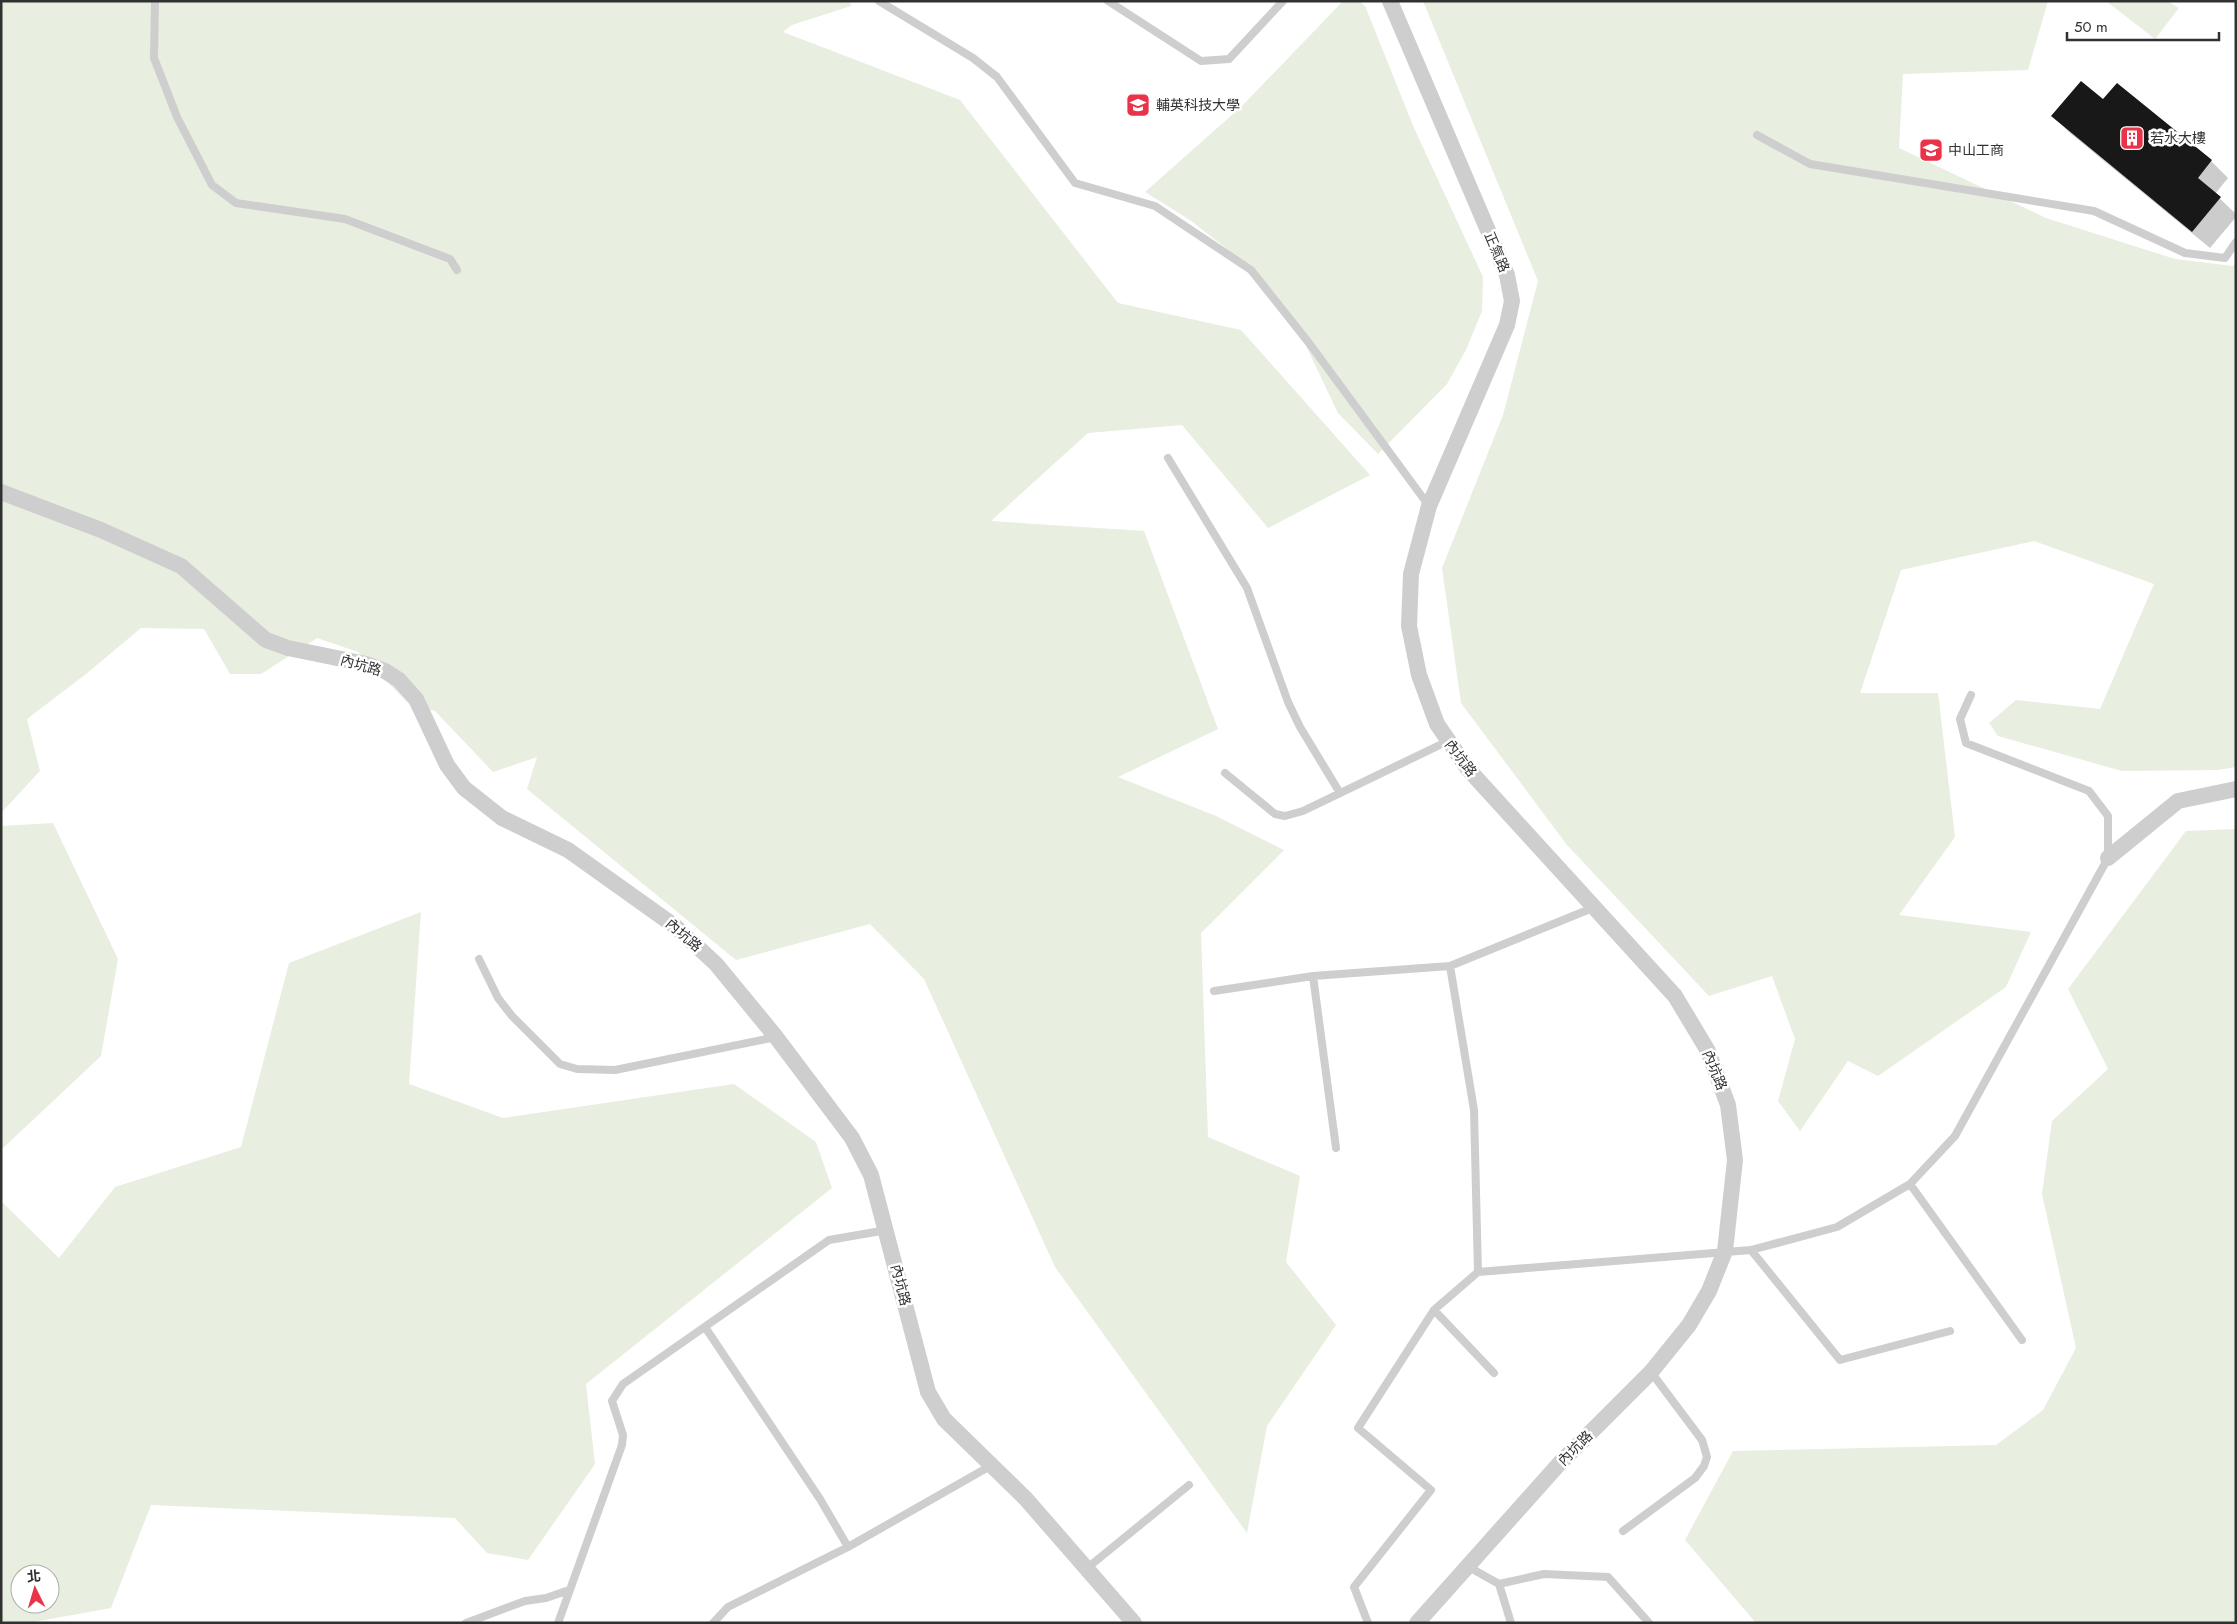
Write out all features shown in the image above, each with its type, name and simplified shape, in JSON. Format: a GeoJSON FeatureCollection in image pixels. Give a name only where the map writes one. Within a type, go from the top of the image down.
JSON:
{"type":"FeatureCollection","features":[{"type":"Feature","properties":{"kind":"street","name":"正氣路"},"geometry":{"type":"LineString","coordinates":[[1390,1],[1507,276],[1512,301],[1507,326],[1429,506]]}},
{"type":"Feature","properties":{"kind":"street","name":"內坑路"},"geometry":{"type":"LineString","coordinates":[[1,492],[101,530],[181,566],[266,640],[288,648],[366,664],[385,671],[399,680],[416,699],[447,765],[464,788],[502,818],[568,850],[676,927],[716,964],[776,1037],[852,1138],[871,1175],[928,1392],[944,1419],[1026,1499],[1134,1623]]}},
{"type":"Feature","properties":{"kind":"street","name":"內坑路"},"geometry":{"type":"LineString","coordinates":[[1417,1623],[1559,1464],[1651,1372],[1689,1325],[1709,1291],[1725,1251],[1735,1160],[1728,1105],[1708,1051],[1675,996],[1468,769],[1436,724],[1419,675],[1409,626],[1411,574],[1429,506]]}},
{"type":"Feature","properties":{"kind":"street"},"geometry":{"type":"LineString","coordinates":[[2108,858],[2178,801],[2236,789]]}},
{"type":"Feature","properties":{"kind":"lane"},"geometry":{"type":"LineString","coordinates":[[155,1],[154,58],[176,117],[212,186],[236,203],[345,219],[450,259],[457,270]]}},
{"type":"Feature","properties":{"kind":"lane"},"geometry":{"type":"LineString","coordinates":[[879,1],[973,58],[997,77],[1075,183],[1155,206],[1251,270],[1309,343],[1429,506]]}},
{"type":"Feature","properties":{"kind":"lane"},"geometry":{"type":"LineString","coordinates":[[1108,1],[1201,62],[1229,59],[1283,1]]}},
{"type":"Feature","properties":{"kind":"lane"},"geometry":{"type":"LineString","coordinates":[[1758,135],[1810,164],[2094,211],[2185,253],[2225,258],[2236,242]]}},
{"type":"Feature","properties":{"kind":"lane"},"geometry":{"type":"LineString","coordinates":[[1168,458],[1247,588],[1288,702],[1300,728],[1340,793]]}},
{"type":"Feature","properties":{"kind":"lane"},"geometry":{"type":"LineString","coordinates":[[1368,1623],[1354,1587],[1431,1490],[1358,1428],[1434,1310],[1478,1272],[1752,1250],[1837,1227],[1910,1184],[1955,1136],[2108,858],[2108,816],[2089,791],[1966,743],[1960,719],[1971,695]]}},
{"type":"Feature","properties":{"kind":"lane"},"geometry":{"type":"LineString","coordinates":[[1225,772],[1275,814],[1285,816],[1303,811],[1448,741]]}},
{"type":"Feature","properties":{"kind":"lane"},"geometry":{"type":"LineString","coordinates":[[1214,991],[1313,976],[1450,966],[1594,907]]}},
{"type":"Feature","properties":{"kind":"lane"},"geometry":{"type":"LineString","coordinates":[[479,959],[498,998],[512,1016],[560,1064],[577,1069],[615,1070],[776,1037]]}},
{"type":"Feature","properties":{"kind":"lane"},"geometry":{"type":"LineString","coordinates":[[1450,966],[1474,1110],[1478,1272]]}},
{"type":"Feature","properties":{"kind":"lane"},"geometry":{"type":"LineString","coordinates":[[1313,976],[1336,1148]]}},
{"type":"Feature","properties":{"kind":"lane"},"geometry":{"type":"LineString","coordinates":[[1910,1184],[2022,1340]]}},
{"type":"Feature","properties":{"kind":"lane"},"geometry":{"type":"LineString","coordinates":[[558,1621],[622,1445],[623,1435],[612,1401],[623,1384],[829,1240],[886,1230]]}},
{"type":"Feature","properties":{"kind":"lane"},"geometry":{"type":"LineString","coordinates":[[1752,1250],[1840,1360],[1950,1331]]}},
{"type":"Feature","properties":{"kind":"lane"},"geometry":{"type":"LineString","coordinates":[[1434,1310],[1494,1373]]}},
{"type":"Feature","properties":{"kind":"lane"},"geometry":{"type":"LineString","coordinates":[[705,1326],[816,1491],[848,1547]]}},
{"type":"Feature","properties":{"kind":"lane"},"geometry":{"type":"LineString","coordinates":[[1623,1531],[1695,1478],[1704,1466],[1707,1457],[1702,1440],[1651,1372]]}},
{"type":"Feature","properties":{"kind":"lane"},"geometry":{"type":"LineString","coordinates":[[713,1623],[728,1607],[848,1547],[992,1465]]}},
{"type":"Feature","properties":{"kind":"lane"},"geometry":{"type":"LineString","coordinates":[[1086,1569],[1189,1485]]}},
{"type":"Feature","properties":{"kind":"lane"},"geometry":{"type":"LineString","coordinates":[[1467,1566],[1498,1584],[1544,1574],[1608,1577],[1649,1623]]}},
{"type":"Feature","properties":{"kind":"lane"},"geometry":{"type":"LineString","coordinates":[[1498,1584],[1510,1623]]}},
{"type":"Feature","properties":{"kind":"lane"},"geometry":{"type":"LineString","coordinates":[[466,1623],[525,1601],[546,1598],[569,1590]]}},
{"type":"Feature","properties":{"kind":"shaded area"},"geometry":{"type":"Polygon","coordinates":[[[1,1],[850,1],[851,6],[792,25],[783,32],[960,100],[1118,303],[1241,330],[1370,475],[1268,528],[1182,425],[1088,433],[991,521],[1144,531],[1218,729],[1118,777],[1216,816],[1284,850],[1201,933],[1208,1137],[1300,1176],[1286,1262],[1336,1325],[1267,1426],[1247,1533],[1055,1267],[924,979],[870,924],[736,960],[527,789],[537,757],[493,772],[435,711],[410,705],[358,652],[317,638],[261,674],[230,674],[204,629],[141,628],[86,674],[27,719],[40,771],[1,813],[1,1]]]}},
{"type":"Feature","properties":{"kind":"shaded area"},"geometry":{"type":"Polygon","coordinates":[[[1343,1],[1359,1],[1365,6],[1414,128],[1483,277],[1482,311],[1466,350],[1447,384],[1378,454],[1338,413],[1305,344],[1246,264],[1190,220],[1145,192],[1242,106],[1343,1]]]}},
{"type":"Feature","properties":{"kind":"shaded area"},"geometry":{"type":"Polygon","coordinates":[[[1423,1],[2048,1],[2028,70],[1903,74],[1899,148],[2046,218],[2175,259],[2233,266],[2236,262],[2236,767],[2218,770],[2122,771],[1998,736],[1989,723],[2016,700],[2100,709],[2154,584],[2034,541],[1901,570],[1860,693],[1938,693],[1955,837],[1899,915],[2031,932],[2006,987],[1878,1076],[1848,1061],[1800,1131],[1778,1101],[1795,1039],[1772,976],[1709,996],[1567,845],[1461,703],[1442,568],[1503,415],[1538,281],[1423,1]]]}},
{"type":"Feature","properties":{"kind":"shaded area"},"geometry":{"type":"Polygon","coordinates":[[[2106,1],[2167,1],[2179,8],[2155,39],[2106,1]]]}},
{"type":"Feature","properties":{"kind":"shaded area"},"geometry":{"type":"Polygon","coordinates":[[[53,823],[118,959],[101,1056],[1,1150],[1,826],[53,823]]]}},
{"type":"Feature","properties":{"kind":"shaded area"},"geometry":{"type":"Polygon","coordinates":[[[2236,829],[2236,1623],[1756,1623],[1685,1540],[1733,1451],[1996,1445],[2043,1410],[2076,1348],[2042,1194],[2052,1121],[2108,1069],[2068,989],[2186,831],[2236,829]]]}},
{"type":"Feature","properties":{"kind":"shaded area"},"geometry":{"type":"Polygon","coordinates":[[[421,912],[409,1084],[503,1118],[734,1084],[816,1142],[832,1188],[586,1384],[595,1464],[528,1560],[487,1553],[455,1518],[151,1505],[111,1608],[28,1623],[1,1623],[1,1201],[59,1258],[115,1187],[241,1147],[289,963],[421,912]]]}},
{"type":"Feature","properties":{"kind":"building","name":"若水大樓"},"geometry":{"type":"Polygon","coordinates":[[[2081,81],[2103,99],[2117,83],[2212,160],[2198,178],[2221,197],[2192,232],[2051,116],[2081,81]]]}},
{"type":"Feature","properties":{"kind":"place","name":"輔英科技大學"},"geometry":{"type":"Point","coordinates":[1138,105]}},
{"type":"Feature","properties":{"kind":"place","name":"若水大樓"},"geometry":{"type":"Point","coordinates":[2132,138]}},
{"type":"Feature","properties":{"kind":"place","name":"中山工商"},"geometry":{"type":"Point","coordinates":[1931,150]}}]}
